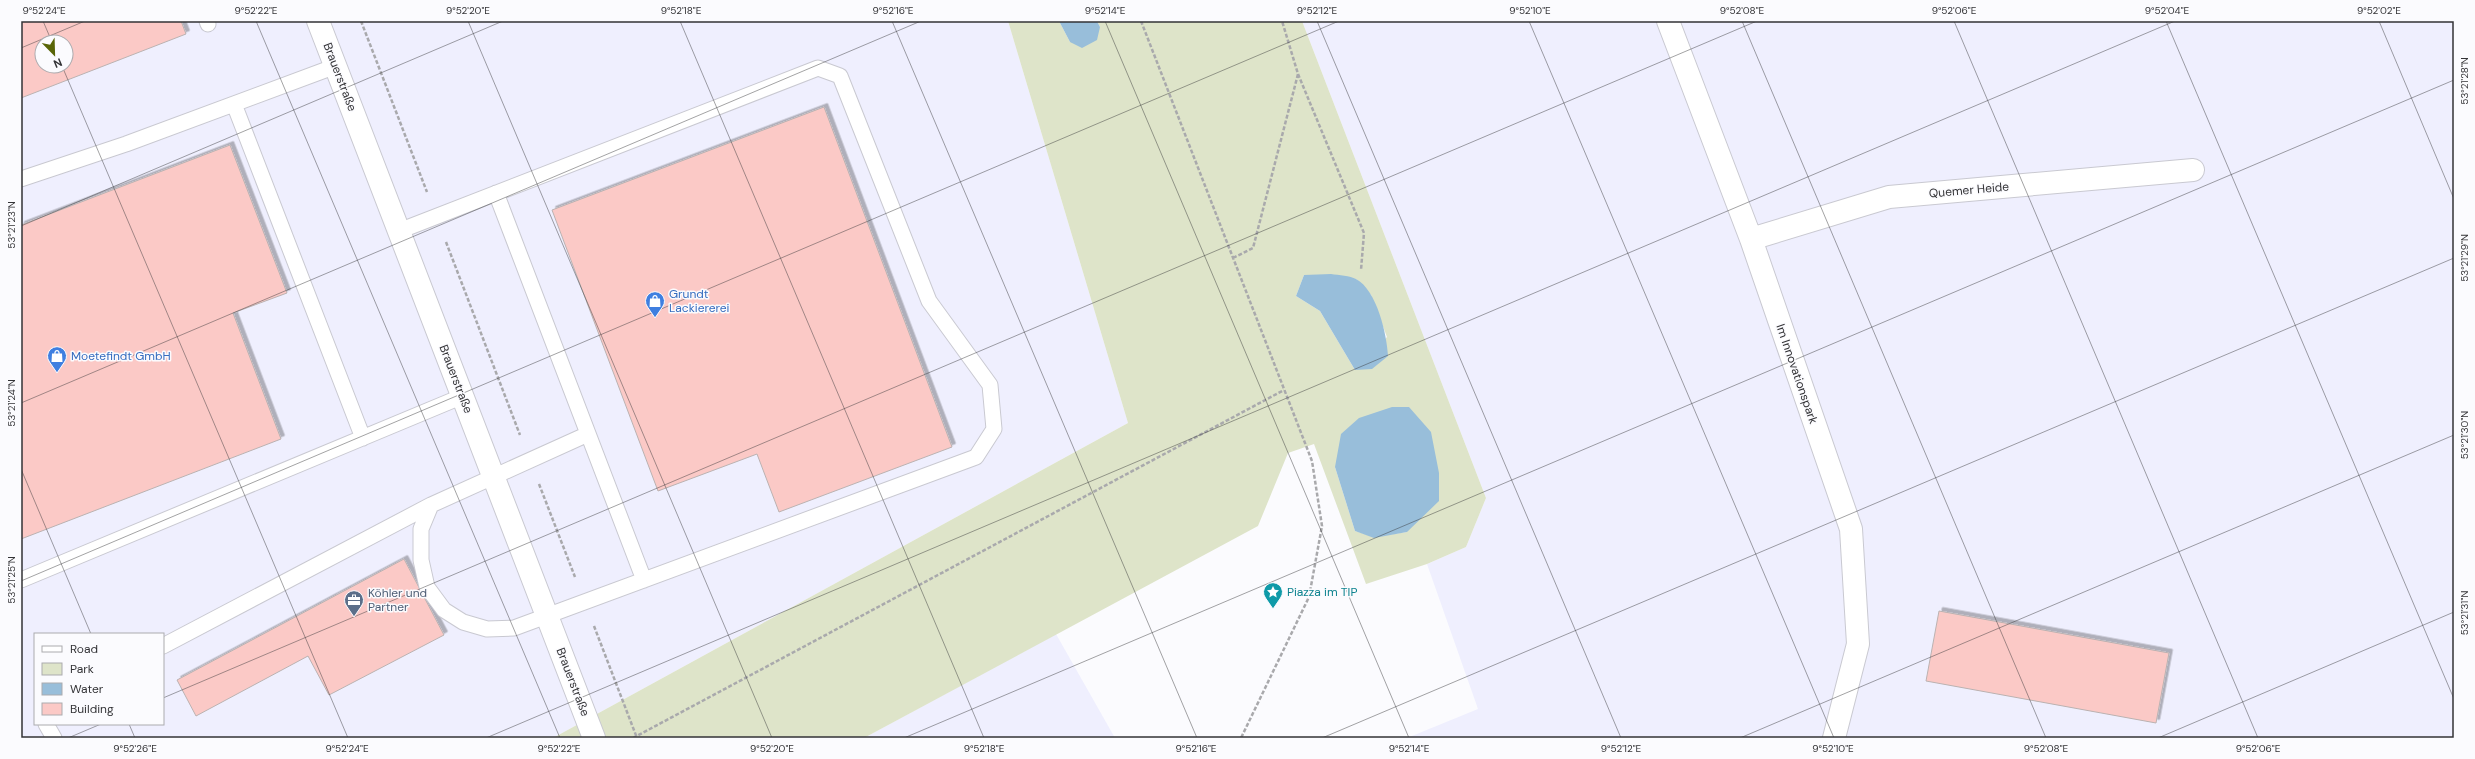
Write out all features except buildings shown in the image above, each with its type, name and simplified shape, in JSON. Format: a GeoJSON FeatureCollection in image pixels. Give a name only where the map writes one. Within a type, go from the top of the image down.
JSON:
{"type":"FeatureCollection","features":[{"type":"Feature","properties":{"kind":"street","name":"Brauerstraße"},"geometry":{"type":"LineString","coordinates":[[318,21],[594,738]]}},
{"type":"Feature","properties":{"kind":"street","name":"Im Innovationspark"},"geometry":{"type":"LineString","coordinates":[[1668,21],[1751,239],[1850,529],[1858,644],[1834,738]]}},
{"type":"Feature","properties":{"kind":"street","name":"Quemer Heide"},"geometry":{"type":"LineString","coordinates":[[1751,239],[1889,197],[2193,170]]}},
{"type":"Feature","properties":{"kind":"lane"},"geometry":{"type":"LineString","coordinates":[[21,179],[126,144],[336,66]]}},
{"type":"Feature","properties":{"kind":"lane"},"geometry":{"type":"LineString","coordinates":[[399,231],[818,68],[840,76],[929,301],[990,385],[994,429],[976,457],[514,628],[486,629],[462,622],[444,610],[427,587],[420,560],[422,529],[431,505]]}},
{"type":"Feature","properties":{"kind":"lane"},"geometry":{"type":"LineString","coordinates":[[234,104],[363,438]]}},
{"type":"Feature","properties":{"kind":"lane"},"geometry":{"type":"LineString","coordinates":[[496,193],[644,580]]}},
{"type":"Feature","properties":{"kind":"lane"},"geometry":{"type":"LineString","coordinates":[[21,580],[463,396]]}},
{"type":"Feature","properties":{"kind":"lane"},"geometry":{"type":"LineString","coordinates":[[164,645],[431,505],[588,434]]}},
{"type":"Feature","properties":{"kind":"lane"},"geometry":{"type":"LineString","coordinates":[[47,725],[54,738]]}},
{"type":"Feature","properties":{"kind":"path"},"geometry":{"type":"LineString","coordinates":[[361,21],[635,738],[1284,390]]}},
{"type":"Feature","properties":{"kind":"path"},"geometry":{"type":"LineString","coordinates":[[1141,21],[1312,462],[1322,526],[1309,597],[1241,738]]}},
{"type":"Feature","properties":{"kind":"path"},"geometry":{"type":"LineString","coordinates":[[1282,21],[1298,74],[1364,233],[1361,270]]}},
{"type":"Feature","properties":{"kind":"path"},"geometry":{"type":"LineString","coordinates":[[1233,258],[1253,248],[1298,74]]}},
{"type":"Feature","properties":{"kind":"shaded area"},"geometry":{"type":"Polygon","coordinates":[[[21,21],[1008,21],[1128,423],[553,738],[21,738],[21,21]]]}},
{"type":"Feature","properties":{"kind":"shaded area"},"geometry":{"type":"Polygon","coordinates":[[[1302,21],[2454,21],[2454,738],[1407,738],[1478,709],[1427,564],[1466,547],[1486,498],[1302,21]]]}},
{"type":"Feature","properties":{"kind":"shaded area"},"geometry":{"type":"Polygon","coordinates":[[[1056,634],[1115,738],[864,738],[1056,634]]]}},
{"type":"Feature","properties":{"kind":"green space"},"geometry":{"type":"Polygon","coordinates":[[[1008,21],[1059,21],[1070,42],[1100,27],[1097,21],[1302,21],[1486,498],[1466,547],[1427,564],[1366,584],[1314,444],[1288,453],[1258,526],[864,738],[553,738],[1128,423],[1008,21]],[[1304,275],[1296,296],[1320,311],[1355,370],[1387,337],[1371,295],[1356,279],[1304,275]],[[1335,467],[1355,531],[1374,537],[1407,532],[1335,467]]]}},
{"type":"Feature","properties":{"kind":"water"},"geometry":{"type":"Polygon","coordinates":[[[1059,21],[1097,21],[1100,27],[1097,40],[1082,48],[1070,42],[1059,21]]]}},
{"type":"Feature","properties":{"kind":"water"},"geometry":{"type":"Polygon","coordinates":[[[1331,274],[1348,276],[1356,279],[1370,293],[1380,314],[1386,337],[1388,356],[1372,369],[1355,370],[1320,311],[1296,296],[1304,275],[1331,274]]]}},
{"type":"Feature","properties":{"kind":"water"},"geometry":{"type":"Polygon","coordinates":[[[1392,407],[1409,407],[1431,432],[1439,473],[1439,501],[1407,532],[1374,538],[1355,531],[1335,467],[1341,434],[1359,418],[1392,407]]]}},
{"type":"Feature","properties":{"kind":"place","name":"Grundt Lackiererei"},"geometry":{"type":"Point","coordinates":[655,318]}},
{"type":"Feature","properties":{"kind":"place","name":"Moetefindt GmbH"},"geometry":{"type":"Point","coordinates":[57,373]}},
{"type":"Feature","properties":{"kind":"place","name":"Piazza im TIP"},"geometry":{"type":"Point","coordinates":[1273,609]}},
{"type":"Feature","properties":{"kind":"place","name":"Köhler und Partner"},"geometry":{"type":"Point","coordinates":[354,617]}}]}
